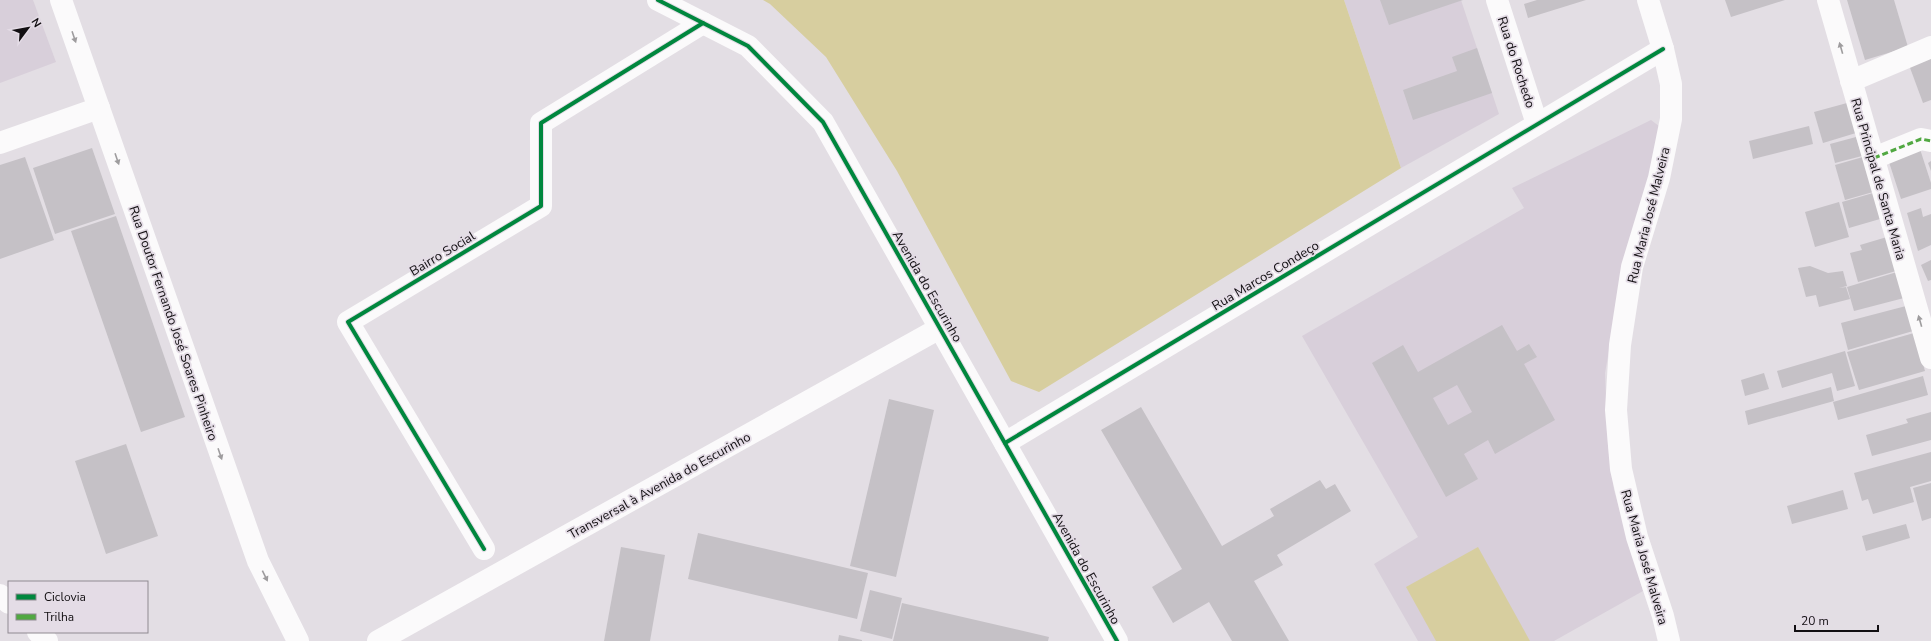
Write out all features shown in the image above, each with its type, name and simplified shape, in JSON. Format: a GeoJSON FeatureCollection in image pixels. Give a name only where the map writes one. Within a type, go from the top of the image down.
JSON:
{"type":"FeatureCollection","features":[{"type":"Feature","properties":{"kind":"street","name":"Rua Doutor Fernando José Soares Pinheiro"},"geometry":{"type":"LineString","coordinates":[[61,0],[258,561],[298,641]]}},
{"type":"Feature","properties":{"kind":"street","name":"Avenida do Escurinho"},"geometry":{"type":"LineString","coordinates":[[658,0],[748,46],[823,122],[1117,641]]}},
{"type":"Feature","properties":{"kind":"street","name":"Rua do Rochedo"},"geometry":{"type":"LineString","coordinates":[[1497,0],[1537,124]]}},
{"type":"Feature","properties":{"kind":"street","name":"Rua Maria José Malveira"},"geometry":{"type":"LineString","coordinates":[[1648,0],[1663,49],[1671,84],[1671,119],[1659,178],[1632,267],[1620,345],[1616,410],[1620,469],[1637,537],[1663,616],[1669,641]]}},
{"type":"Feature","properties":{"kind":"street","name":"Rua Principal de Santa Maria"},"geometry":{"type":"LineString","coordinates":[[1828,0],[1931,358]]}},
{"type":"Feature","properties":{"kind":"street","name":"Bairro Social"},"geometry":{"type":"LineString","coordinates":[[484,549],[348,322],[541,206],[541,123],[703,23]]}},
{"type":"Feature","properties":{"kind":"street"},"geometry":{"type":"LineString","coordinates":[[1851,81],[1931,47]]}},
{"type":"Feature","properties":{"kind":"street","name":"Rua Marcos Condeço"},"geometry":{"type":"LineString","coordinates":[[1004,442],[1663,49]]}},
{"type":"Feature","properties":{"kind":"street"},"geometry":{"type":"LineString","coordinates":[[0,143],[99,108]]}},
{"type":"Feature","properties":{"kind":"street"},"geometry":{"type":"LineString","coordinates":[[1874,158],[1921,139],[1931,141]]}},
{"type":"Feature","properties":{"kind":"street","name":"Transversal à Avenida do Escurinho"},"geometry":{"type":"LineString","coordinates":[[378,641],[940,328]]}},
{"type":"Feature","properties":{"kind":"street"},"geometry":{"type":"LineString","coordinates":[[0,595],[8,603]]}},
{"type":"Feature","properties":{"kind":"street"},"geometry":{"type":"LineString","coordinates":[[39,633],[48,641]]}},
{"type":"Feature","properties":{"kind":"shaded area"},"geometry":{"type":"Polygon","coordinates":[[[0,0],[33,0],[56,62],[0,83],[0,0]]]}},
{"type":"Feature","properties":{"kind":"shaded area"},"geometry":{"type":"Polygon","coordinates":[[[763,0],[1344,0],[1401,168],[1039,392],[1011,381],[897,171],[826,57],[770,4],[763,0]]]}},
{"type":"Feature","properties":{"kind":"shaded area"},"geometry":{"type":"Polygon","coordinates":[[[1344,0],[1461,0],[1499,114],[1401,168],[1344,0]]]}},
{"type":"Feature","properties":{"kind":"shaded area"},"geometry":{"type":"Polygon","coordinates":[[[1651,120],[1663,129],[1618,299],[1605,373],[1608,447],[1614,490],[1643,591],[1554,641],[1418,641],[1374,564],[1418,537],[1302,336],[1524,208],[1512,188],[1651,120]]]}},
{"type":"Feature","properties":{"kind":"shaded area"},"geometry":{"type":"Polygon","coordinates":[[[1478,547],[1530,641],[1436,641],[1406,587],[1478,547]]]}},
{"type":"Feature","properties":{"kind":"building"},"geometry":{"type":"Polygon","coordinates":[[[1380,0],[1463,0],[1389,25],[1380,0]]]}},
{"type":"Feature","properties":{"kind":"building"},"geometry":{"type":"Polygon","coordinates":[[[1537,0],[1586,0],[1528,18],[1524,4],[1537,0]]]}},
{"type":"Feature","properties":{"kind":"building"},"geometry":{"type":"Polygon","coordinates":[[[1725,0],[1785,0],[1731,17],[1725,0]]]}},
{"type":"Feature","properties":{"kind":"building"},"geometry":{"type":"Polygon","coordinates":[[[1847,0],[1894,0],[1908,47],[1865,60],[1847,0]]]}},
{"type":"Feature","properties":{"kind":"building"},"geometry":{"type":"Polygon","coordinates":[[[1477,48],[1492,93],[1413,120],[1403,90],[1457,71],[1452,57],[1477,48]]]}},
{"type":"Feature","properties":{"kind":"building"},"geometry":{"type":"Polygon","coordinates":[[[1931,57],[1931,100],[1923,103],[1909,65],[1931,57]]]}},
{"type":"Feature","properties":{"kind":"building"},"geometry":{"type":"Polygon","coordinates":[[[1847,103],[1856,133],[1823,143],[1814,112],[1847,103]]]}},
{"type":"Feature","properties":{"kind":"building"},"geometry":{"type":"Polygon","coordinates":[[[1809,126],[1813,144],[1753,159],[1749,141],[1809,126]]]}},
{"type":"Feature","properties":{"kind":"building"},"geometry":{"type":"Polygon","coordinates":[[[1856,137],[1862,156],[1835,163],[1830,144],[1856,137]]]}},
{"type":"Feature","properties":{"kind":"building"},"geometry":{"type":"Polygon","coordinates":[[[1919,146],[1931,183],[1931,189],[1901,199],[1887,156],[1919,146]]]}},
{"type":"Feature","properties":{"kind":"building"},"geometry":{"type":"Polygon","coordinates":[[[92,148],[115,214],[55,234],[33,168],[92,148]]]}},
{"type":"Feature","properties":{"kind":"building"},"geometry":{"type":"Polygon","coordinates":[[[25,157],[54,240],[0,259],[0,165],[25,157]]]}},
{"type":"Feature","properties":{"kind":"building"},"geometry":{"type":"Polygon","coordinates":[[[1863,157],[1873,192],[1845,200],[1835,165],[1863,157]]]}},
{"type":"Feature","properties":{"kind":"building"},"geometry":{"type":"Polygon","coordinates":[[[1931,161],[1931,171],[1928,163],[1931,161]]]}},
{"type":"Feature","properties":{"kind":"building"},"geometry":{"type":"Polygon","coordinates":[[[1873,193],[1880,219],[1849,228],[1842,202],[1873,193]]]}},
{"type":"Feature","properties":{"kind":"building"},"geometry":{"type":"Polygon","coordinates":[[[1839,202],[1849,237],[1815,247],[1805,212],[1839,202]]]}},
{"type":"Feature","properties":{"kind":"building"},"geometry":{"type":"Polygon","coordinates":[[[1921,208],[1923,217],[1931,214],[1931,245],[1918,251],[1907,213],[1921,208]]]}},
{"type":"Feature","properties":{"kind":"building"},"geometry":{"type":"Polygon","coordinates":[[[116,216],[185,417],[141,432],[71,231],[116,216]]]}},
{"type":"Feature","properties":{"kind":"building"},"geometry":{"type":"Polygon","coordinates":[[[1887,237],[1896,271],[1858,282],[1850,253],[1862,250],[1860,245],[1887,237]]]}},
{"type":"Feature","properties":{"kind":"building"},"geometry":{"type":"Polygon","coordinates":[[[1931,260],[1931,280],[1928,281],[1921,265],[1931,260]]]}},
{"type":"Feature","properties":{"kind":"building"},"geometry":{"type":"Polygon","coordinates":[[[1810,266],[1828,273],[1843,271],[1847,286],[1839,288],[1846,287],[1850,299],[1819,307],[1816,295],[1806,297],[1798,268],[1810,266]]]}},
{"type":"Feature","properties":{"kind":"building"},"geometry":{"type":"Polygon","coordinates":[[[1897,272],[1904,298],[1854,311],[1847,287],[1897,272]]]}},
{"type":"Feature","properties":{"kind":"building"},"geometry":{"type":"Polygon","coordinates":[[[1906,306],[1913,331],[1848,350],[1841,323],[1906,306]]]}},
{"type":"Feature","properties":{"kind":"building"},"geometry":{"type":"Polygon","coordinates":[[[1502,325],[1517,351],[1529,344],[1537,357],[1524,364],[1555,420],[1495,454],[1488,440],[1464,454],[1478,479],[1446,497],[1372,363],[1403,345],[1418,372],[1502,325]],[[1457,385],[1433,398],[1448,425],[1472,412],[1457,385]]]}},
{"type":"Feature","properties":{"kind":"building"},"geometry":{"type":"Polygon","coordinates":[[[1914,333],[1925,371],[1859,390],[1847,352],[1914,333]]]}},
{"type":"Feature","properties":{"kind":"building"},"geometry":{"type":"Polygon","coordinates":[[[1845,351],[1855,386],[1837,391],[1832,373],[1782,388],[1777,371],[1845,351]]]}},
{"type":"Feature","properties":{"kind":"building"},"geometry":{"type":"Polygon","coordinates":[[[1764,373],[1769,389],[1745,396],[1741,380],[1764,373]]]}},
{"type":"Feature","properties":{"kind":"building"},"geometry":{"type":"Polygon","coordinates":[[[1923,376],[1928,395],[1838,420],[1833,402],[1923,376]]]}},
{"type":"Feature","properties":{"kind":"building"},"geometry":{"type":"Polygon","coordinates":[[[1831,387],[1834,401],[1748,425],[1745,411],[1831,387]]]}},
{"type":"Feature","properties":{"kind":"building"},"geometry":{"type":"Polygon","coordinates":[[[889,399],[934,410],[896,577],[850,566],[889,399]]]}},
{"type":"Feature","properties":{"kind":"building"},"geometry":{"type":"Polygon","coordinates":[[[1141,407],[1222,546],[1274,516],[1270,509],[1320,480],[1326,489],[1335,484],[1351,511],[1277,555],[1283,565],[1254,581],[1289,641],[1232,641],[1209,602],[1173,623],[1152,587],[1182,569],[1101,430],[1141,407]]]}},
{"type":"Feature","properties":{"kind":"building"},"geometry":{"type":"Polygon","coordinates":[[[1931,412],[1931,440],[1872,456],[1866,435],[1908,423],[1906,419],[1931,412]]]}},
{"type":"Feature","properties":{"kind":"building"},"geometry":{"type":"Polygon","coordinates":[[[126,444],[158,536],[106,554],[75,461],[126,444]]]}},
{"type":"Feature","properties":{"kind":"building"},"geometry":{"type":"Polygon","coordinates":[[[1931,452],[1931,481],[1910,487],[1914,502],[1873,514],[1868,499],[1862,501],[1854,473],[1931,452]]]}},
{"type":"Feature","properties":{"kind":"building"},"geometry":{"type":"Polygon","coordinates":[[[1931,483],[1931,518],[1922,521],[1913,488],[1931,483]]]}},
{"type":"Feature","properties":{"kind":"building"},"geometry":{"type":"Polygon","coordinates":[[[1843,490],[1848,509],[1792,524],[1787,506],[1843,490]]]}},
{"type":"Feature","properties":{"kind":"building"},"geometry":{"type":"Polygon","coordinates":[[[1906,524],[1910,538],[1866,551],[1862,536],[1906,524]]]}},
{"type":"Feature","properties":{"kind":"building"},"geometry":{"type":"Polygon","coordinates":[[[698,533],[868,573],[857,619],[688,579],[698,533]]]}},
{"type":"Feature","properties":{"kind":"building"},"geometry":{"type":"Polygon","coordinates":[[[621,547],[665,555],[650,641],[604,641],[621,547]]]}},
{"type":"Feature","properties":{"kind":"building"},"geometry":{"type":"Polygon","coordinates":[[[870,590],[902,598],[892,639],[860,631],[870,590]]]}},
{"type":"Feature","properties":{"kind":"building"},"geometry":{"type":"Polygon","coordinates":[[[902,603],[1049,637],[1048,641],[893,641],[902,603]]]}},
{"type":"Feature","properties":{"kind":"building"},"geometry":{"type":"Polygon","coordinates":[[[839,635],[862,640],[862,641],[838,641],[839,635]]]}},
{"type":"Feature","properties":{"kind":"marked path"},"geometry":{"type":"LineString","coordinates":[[1874,158],[1921,139],[1931,141]]}},
{"type":"Feature","properties":{"kind":"cycle path"},"geometry":{"type":"LineString","coordinates":[[658,0],[748,46],[823,122],[1117,641]]}},
{"type":"Feature","properties":{"kind":"cycle path"},"geometry":{"type":"LineString","coordinates":[[484,549],[348,322],[541,206],[541,123],[703,23]]}},
{"type":"Feature","properties":{"kind":"cycle path"},"geometry":{"type":"LineString","coordinates":[[1005,443],[1663,49]]}}]}
